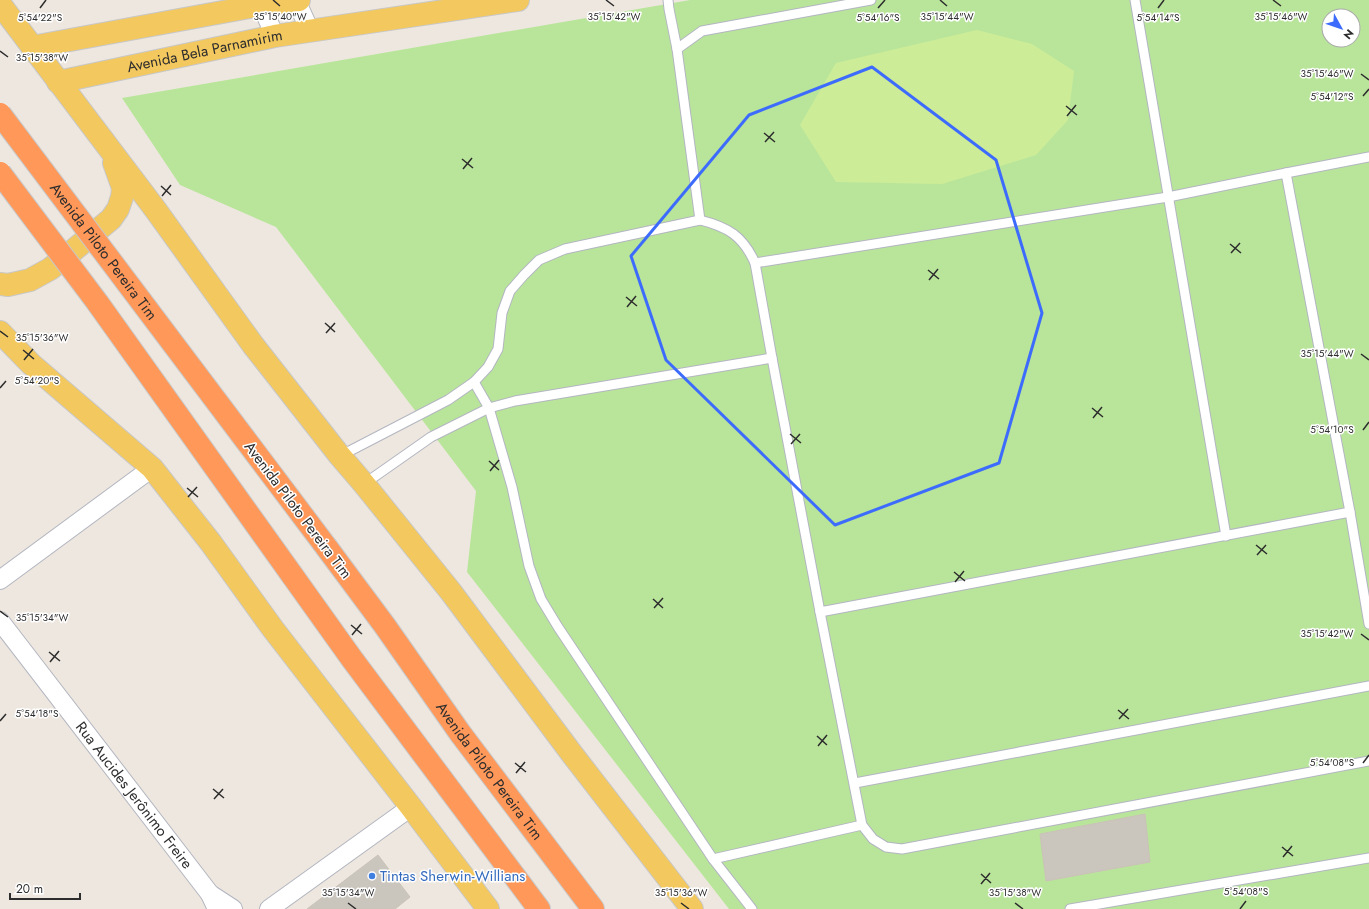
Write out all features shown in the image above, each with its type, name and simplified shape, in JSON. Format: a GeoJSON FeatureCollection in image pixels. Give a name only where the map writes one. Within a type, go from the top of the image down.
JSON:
{"type":"FeatureCollection","features":[{"type":"Feature","properties":{"kind":"highway","name":"Avenida Piloto Pereira Tim"},"geometry":{"type":"LineString","coordinates":[[0,114],[327,548],[385,626],[460,734],[593,909]]}},
{"type":"Feature","properties":{"kind":"highway"},"geometry":{"type":"LineString","coordinates":[[0,173],[97,302],[357,665],[539,909]]}},
{"type":"Feature","properties":{"kind":"main road"},"geometry":{"type":"LineString","coordinates":[[32,48],[259,2],[297,0]]}},
{"type":"Feature","properties":{"kind":"main road","name":"Avenida Bela Parnamirim"},"geometry":{"type":"LineString","coordinates":[[58,82],[275,36],[518,0]]}},
{"type":"Feature","properties":{"kind":"main road"},"geometry":{"type":"LineString","coordinates":[[0,4],[160,216],[253,345],[340,456],[451,592],[572,754],[692,909]]}},
{"type":"Feature","properties":{"kind":"main road"},"geometry":{"type":"LineString","coordinates":[[0,284],[8,285],[30,280],[50,269],[110,219],[118,209],[123,188],[107,147]]}},
{"type":"Feature","properties":{"kind":"main road"},"geometry":{"type":"LineString","coordinates":[[0,332],[31,364],[152,468],[211,543],[273,629],[488,909]]}},
{"type":"Feature","properties":{"kind":"street"},"geometry":{"type":"LineString","coordinates":[[297,0],[310,31]]}},
{"type":"Feature","properties":{"kind":"street"},"geometry":{"type":"LineString","coordinates":[[259,2],[275,36]]}},
{"type":"Feature","properties":{"kind":"street"},"geometry":{"type":"LineString","coordinates":[[0,580],[152,468]]}},
{"type":"Feature","properties":{"kind":"street","name":"Rua Aucides Jerônimo Freire"},"geometry":{"type":"LineString","coordinates":[[0,621],[214,901],[233,909]]}},
{"type":"Feature","properties":{"kind":"street"},"geometry":{"type":"LineString","coordinates":[[269,909],[411,807]]}},
{"type":"Feature","properties":{"kind":"lane"},"geometry":{"type":"LineString","coordinates":[[668,0],[677,50],[700,220]]}},
{"type":"Feature","properties":{"kind":"lane"},"geometry":{"type":"LineString","coordinates":[[677,50],[702,31],[871,0]]}},
{"type":"Feature","properties":{"kind":"lane"},"geometry":{"type":"LineString","coordinates":[[1135,0],[1226,536]]}},
{"type":"Feature","properties":{"kind":"lane"},"geometry":{"type":"LineString","coordinates":[[755,263],[1168,197],[1369,157]]}},
{"type":"Feature","properties":{"kind":"lane"},"geometry":{"type":"LineString","coordinates":[[1286,173],[1350,512],[1369,624]]}},
{"type":"Feature","properties":{"kind":"lane"},"geometry":{"type":"LineString","coordinates":[[340,456],[448,400],[474,382],[488,367],[498,349],[502,313],[510,291],[539,260],[566,249],[700,220],[716,224],[727,229],[739,238],[749,250],[755,263],[820,612],[855,783],[862,825],[873,839],[886,847],[902,849],[1369,761]]}},
{"type":"Feature","properties":{"kind":"lane"},"geometry":{"type":"LineString","coordinates":[[364,484],[431,437],[489,408],[515,401],[772,358]]}},
{"type":"Feature","properties":{"kind":"lane"},"geometry":{"type":"LineString","coordinates":[[474,382],[489,408],[512,487],[529,566],[542,599],[558,627],[713,859],[752,909]]}},
{"type":"Feature","properties":{"kind":"lane"},"geometry":{"type":"LineString","coordinates":[[820,612],[1350,512]]}},
{"type":"Feature","properties":{"kind":"lane"},"geometry":{"type":"LineString","coordinates":[[855,783],[1369,686]]}},
{"type":"Feature","properties":{"kind":"lane"},"geometry":{"type":"LineString","coordinates":[[713,859],[862,825]]}},
{"type":"Feature","properties":{"kind":"lane"},"geometry":{"type":"LineString","coordinates":[[1070,909],[1369,858]]}},
{"type":"Feature","properties":{"kind":"highlighted area"},"geometry":{"type":"Polygon","coordinates":[[[872,67],[996,160],[1042,313],[999,463],[835,525],[666,360],[631,256],[749,115],[872,67]]]}},
{"type":"Feature","properties":{"kind":"green space"},"geometry":{"type":"Polygon","coordinates":[[[690,0],[1369,0],[1369,909],[729,909],[467,572],[476,491],[276,227],[180,185],[122,98],[690,0]]]}},
{"type":"Feature","properties":{"kind":"green space"},"geometry":{"type":"Polygon","coordinates":[[[977,30],[1032,44],[1074,71],[1068,120],[1036,155],[942,184],[836,182],[800,125],[836,63],[977,30]]]}},
{"type":"Feature","properties":{"kind":"building"},"geometry":{"type":"Polygon","coordinates":[[[1145,814],[1150,862],[1046,881],[1040,834],[1145,814]]]}},
{"type":"Feature","properties":{"kind":"building","name":"Tintas Sherwin-Willians"},"geometry":{"type":"Polygon","coordinates":[[[378,855],[410,897],[395,909],[307,909],[378,855]]]}},
{"type":"Feature","properties":{"kind":"place","name":"Tintas Sherwin-Willians"},"geometry":{"type":"Point","coordinates":[372,876]}}]}
